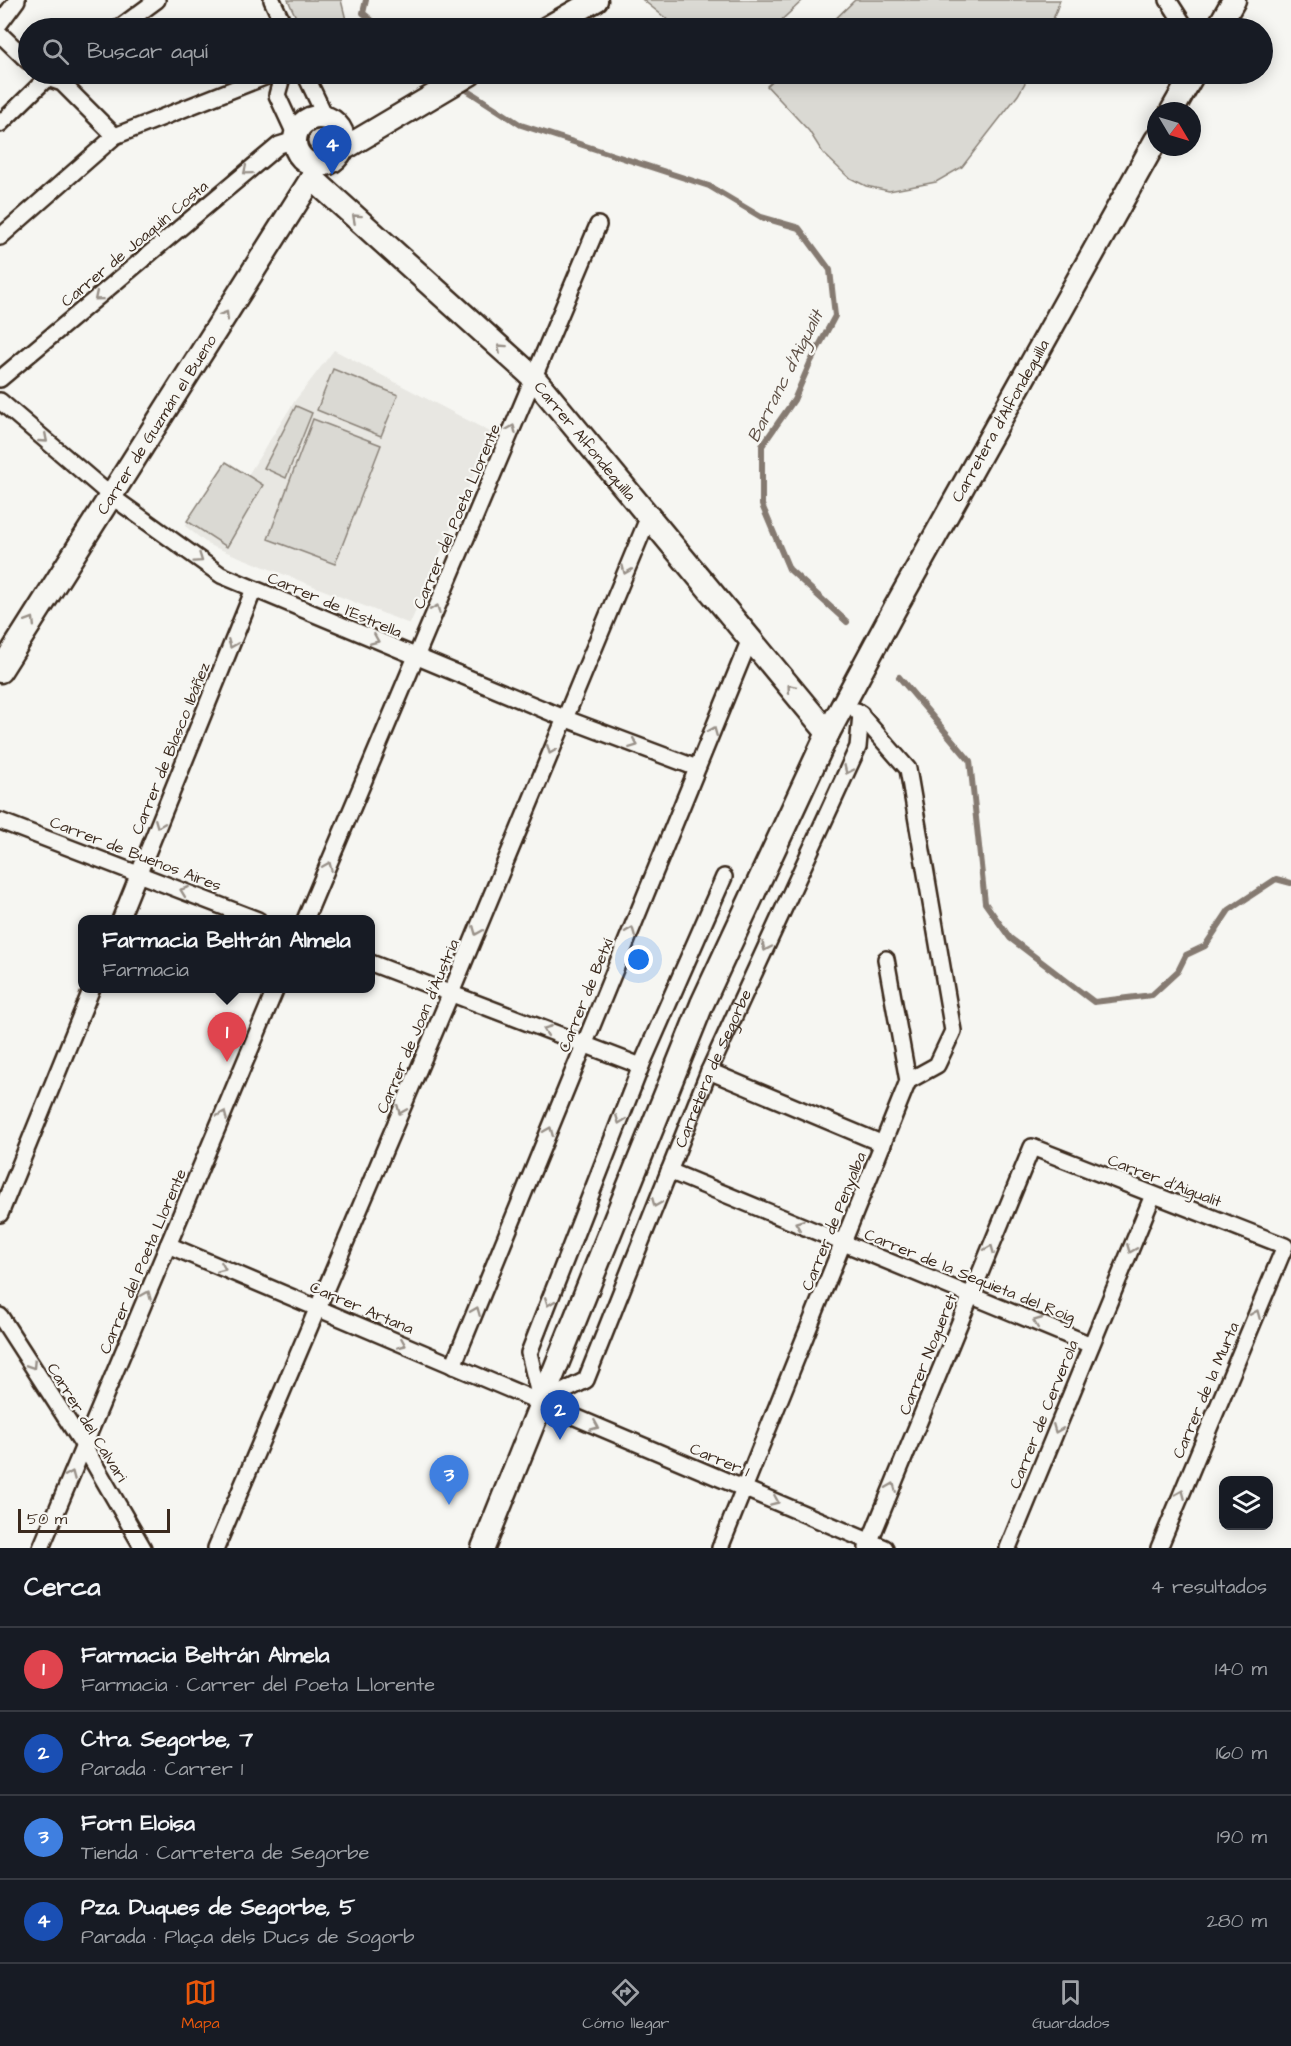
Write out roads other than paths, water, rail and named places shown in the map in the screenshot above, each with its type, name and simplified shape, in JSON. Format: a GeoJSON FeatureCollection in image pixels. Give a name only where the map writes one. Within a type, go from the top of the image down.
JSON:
{"type":"FeatureCollection","features":[{"type":"Feature","properties":{"kind":"street"},"geometry":{"type":"LineString","coordinates":[[0,23],[17,0]]}},
{"type":"Feature","properties":{"kind":"street"},"geometry":{"type":"LineString","coordinates":[[133,18],[157,0]]}},
{"type":"Feature","properties":{"kind":"street"},"geometry":{"type":"LineString","coordinates":[[272,0],[280,18]]}},
{"type":"Feature","properties":{"kind":"street"},"geometry":{"type":"LineString","coordinates":[[564,18],[596,0]]}},
{"type":"Feature","properties":{"kind":"street"},"geometry":{"type":"LineString","coordinates":[[1168,0],[1180,18]]}},
{"type":"Feature","properties":{"kind":"street"},"geometry":{"type":"LineString","coordinates":[[1222,18],[1228,3]]}},
{"type":"Feature","properties":{"kind":"street"},"geometry":{"type":"LineString","coordinates":[[0,34],[18,51]]}},
{"type":"Feature","properties":{"kind":"street"},"geometry":{"type":"LineString","coordinates":[[1,120],[36,84]]}},
{"type":"Feature","properties":{"kind":"street"},"geometry":{"type":"LineString","coordinates":[[71,84],[116,136]]}},
{"type":"Feature","properties":{"kind":"street"},"geometry":{"type":"LineString","coordinates":[[0,237],[116,136],[247,84]]}},
{"type":"Feature","properties":{"kind":"street"},"geometry":{"type":"LineString","coordinates":[[281,84],[278,95],[295,138],[298,153],[313,171],[330,162],[340,151],[453,84]]}},
{"type":"Feature","properties":{"kind":"street"},"geometry":{"type":"LineString","coordinates":[[310,84],[326,118],[340,132],[342,145],[340,151]]}},
{"type":"Feature","properties":{"kind":"street"},"geometry":{"type":"LineString","coordinates":[[1177,102],[1187,84]]}},
{"type":"Feature","properties":{"kind":"street"},"geometry":{"type":"LineString","coordinates":[[295,138],[298,129],[310,119],[326,118]]}},
{"type":"Feature","properties":{"kind":"street","name":"Carrer de Joaquín Costa"},"geometry":{"type":"LineString","coordinates":[[0,379],[279,145],[295,138]]}},
{"type":"Feature","properties":{"kind":"street","name":"Carretera d'Alfondeguilla"},"geometry":{"type":"LineString","coordinates":[[852,708],[1147,156]]}},
{"type":"Feature","properties":{"kind":"street","name":"Carrer Alfondeguilla"},"geometry":{"type":"LineString","coordinates":[[313,171],[534,378],[828,733]]}},
{"type":"Feature","properties":{"kind":"street","name":"Carrer de Guzmán el Bueno"},"geometry":{"type":"LineString","coordinates":[[0,671],[313,171]]}},
{"type":"Feature","properties":{"kind":"street","name":"Carrer del Poeta Llorente"},"geometry":{"type":"LineString","coordinates":[[307,915],[598,225]]}},
{"type":"Feature","properties":{"kind":"street","name":"Carrer de l'Estrella"},"geometry":{"type":"LineString","coordinates":[[0,401],[111,496],[221,575],[564,718],[697,768]]}},
{"type":"Feature","properties":{"kind":"street","name":"Carrer de Joan d'Àustria"},"geometry":{"type":"LineString","coordinates":[[216,1548],[451,993],[649,516]]}},
{"type":"Feature","properties":{"kind":"street","name":"Carrer de Blasco Ibáñez"},"geometry":{"type":"LineString","coordinates":[[122,915],[254,589]]}},
{"type":"Feature","properties":{"kind":"street","name":"Carrer de Betxí"},"geometry":{"type":"LineString","coordinates":[[453,1366],[750,639]]}},
{"type":"Feature","properties":{"kind":"street"},"geometry":{"type":"LineString","coordinates":[[852,708],[908,769],[953,1031],[937,1065],[908,1081],[886,959]]}},
{"type":"Feature","properties":{"kind":"street","name":"Carretera de Segorbe"},"geometry":{"type":"LineString","coordinates":[[483,1548],[702,1004],[828,733],[852,708]]}},
{"type":"Feature","properties":{"kind":"street","name":"Carretera de Segorbe"},"geometry":{"type":"LineString","coordinates":[[541,1403],[586,1380],[709,1071],[858,747],[852,708]]}},
{"type":"Feature","properties":{"kind":"street","name":"Carrer de Buenos Aires"},"geometry":{"type":"LineString","coordinates":[[0,820],[245,915]]}},
{"type":"Feature","properties":{"kind":"street"},"geometry":{"type":"LineString","coordinates":[[541,1403],[530,1353],[641,1066],[724,876]]}},
{"type":"Feature","properties":{"kind":"street"},"geometry":{"type":"LineString","coordinates":[[375,964],[641,1066]]}},
{"type":"Feature","properties":{"kind":"street"},"geometry":{"type":"LineString","coordinates":[[0,1214],[90,993]]}},
{"type":"Feature","properties":{"kind":"street","name":"Carrer del Poeta Llorente"},"geometry":{"type":"LineString","coordinates":[[40,1548],[274,993]]}},
{"type":"Feature","properties":{"kind":"street"},"geometry":{"type":"LineString","coordinates":[[709,1071],[883,1144]]}},
{"type":"Feature","properties":{"kind":"street","name":"Carrer de Penyalba"},"geometry":{"type":"LineString","coordinates":[[720,1548],[908,1081]]}},
{"type":"Feature","properties":{"kind":"street","name":"Carrer d'Aigualit"},"geometry":{"type":"LineString","coordinates":[[1032,1147],[1285,1246]]}},
{"type":"Feature","properties":{"kind":"street","name":"Carrer Nogueret"},"geometry":{"type":"LineString","coordinates":[[868,1545],[1032,1147]]}},
{"type":"Feature","properties":{"kind":"street","name":"Carrer de la Sequieta del Roig"},"geometry":{"type":"LineString","coordinates":[[669,1171],[1091,1345]]}},
{"type":"Feature","properties":{"kind":"street","name":"Carrer de Cerverola"},"geometry":{"type":"LineString","coordinates":[[1008,1548],[1153,1195]]}},
{"type":"Feature","properties":{"kind":"street","name":"Carrer Artana"},"geometry":{"type":"LineString","coordinates":[[168,1245],[541,1403]]}},
{"type":"Feature","properties":{"kind":"street","name":"Carrer de la Murta"},"geometry":{"type":"LineString","coordinates":[[1158,1548],[1285,1246]]}},
{"type":"Feature","properties":{"kind":"street","name":"Carrer del Calvari"},"geometry":{"type":"LineString","coordinates":[[0,1316],[84,1446],[143,1548]]}},
{"type":"Feature","properties":{"kind":"street","name":"Carrer 1"},"geometry":{"type":"LineString","coordinates":[[541,1403],[744,1489],[868,1545],[885,1548]]}},
{"type":"Feature","properties":{"kind":"waterway","name":"Barranc d'Aigualit"},"geometry":{"type":"LineString","coordinates":[[366,0],[363,13],[369,18]]}},
{"type":"Feature","properties":{"kind":"waterway","name":"Barranc d'Aigualit"},"geometry":{"type":"LineString","coordinates":[[459,85],[521,125],[709,186],[761,217],[799,228],[830,270],[835,316],[810,363],[794,400],[762,446],[762,505],[789,569],[847,622]]}},
{"type":"Feature","properties":{"kind":"waterway","name":"Barranc d'Aigualit"},"geometry":{"type":"LineString","coordinates":[[899,677],[970,761],[985,903],[1010,938],[1094,1002],[1152,995],[1178,971],[1186,955],[1205,946],[1229,910],[1276,879],[1291,883]]}},
{"type":"Feature","properties":{"kind":"place","name":"Pza. Duques de Segorbe, 5"},"geometry":{"type":"Point","coordinates":[332,175]}},
{"type":"Feature","properties":{"kind":"place","name":"Farmacia Beltrán Almela"},"geometry":{"type":"Point","coordinates":[227,1062]}},
{"type":"Feature","properties":{"kind":"place","name":"Ctra. Segorbe, 7"},"geometry":{"type":"Point","coordinates":[560,1440]}},
{"type":"Feature","properties":{"kind":"place","name":"Forn Eloisa"},"geometry":{"type":"Point","coordinates":[449,1505]}}]}
